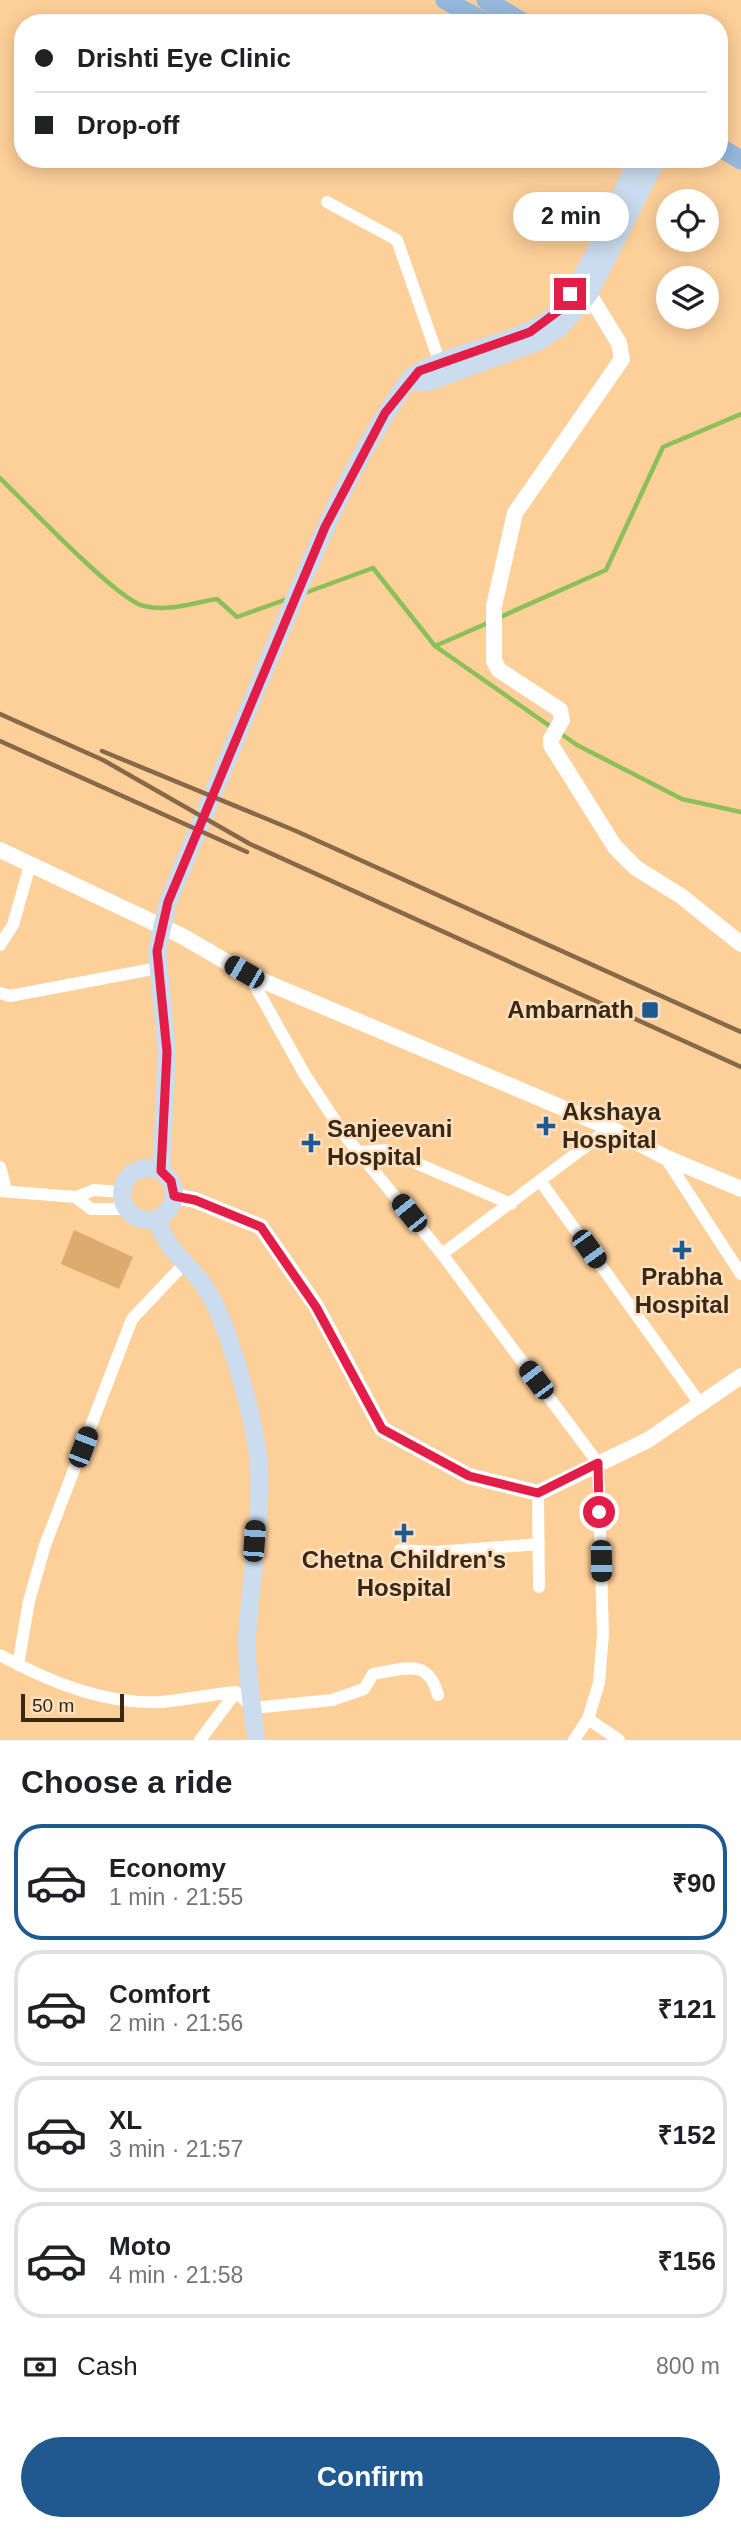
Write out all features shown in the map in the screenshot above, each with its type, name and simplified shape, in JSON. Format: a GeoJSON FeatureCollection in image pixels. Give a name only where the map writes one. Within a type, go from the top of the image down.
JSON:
{"type":"FeatureCollection","features":[{"type":"Feature","properties":{"kind":"main road"},"geometry":{"type":"LineString","coordinates":[[445,0],[471,14]]}},
{"type":"Feature","properties":{"kind":"main road"},"geometry":{"type":"LineString","coordinates":[[486,0],[509,14]]}},
{"type":"Feature","properties":{"kind":"main road"},"geometry":{"type":"LineString","coordinates":[[161,1171],[167,1052],[157,959],[168,902],[325,527],[385,413],[419,371],[538,327],[561,309],[580,278],[633,168]]}},
{"type":"Feature","properties":{"kind":"main road"},"geometry":{"type":"LineString","coordinates":[[407,383],[431,381],[538,342],[560,328],[589,295],[652,168]]}},
{"type":"Feature","properties":{"kind":"main road"},"geometry":{"type":"LineString","coordinates":[[139,1169],[161,1171],[171,1181],[174,1196],[169,1210],[157,1218],[142,1219],[124,1200],[127,1178],[139,1169]]}},
{"type":"Feature","properties":{"kind":"main road"},"geometry":{"type":"LineString","coordinates":[[157,1218],[163,1237],[205,1287],[225,1331],[257,1450],[258,1489],[247,1643],[256,1740]]}},
{"type":"Feature","properties":{"kind":"street"},"geometry":{"type":"LineString","coordinates":[[327,202],[397,240],[440,363]]}},
{"type":"Feature","properties":{"kind":"street"},"geometry":{"type":"LineString","coordinates":[[580,278],[619,343],[622,359],[515,513],[494,618],[494,661],[499,670],[560,710],[562,720],[551,739],[551,745],[615,847],[636,868],[681,896],[741,944]]}},
{"type":"Feature","properties":{"kind":"street"},"geometry":{"type":"LineString","coordinates":[[0,850],[182,936],[249,975],[610,1128],[665,1157],[741,1189]]}},
{"type":"Feature","properties":{"kind":"street"},"geometry":{"type":"LineString","coordinates":[[0,945],[13,925],[30,865]]}},
{"type":"Feature","properties":{"kind":"street"},"geometry":{"type":"LineString","coordinates":[[0,993],[9,996],[157,959]]}},
{"type":"Feature","properties":{"kind":"street"},"geometry":{"type":"LineString","coordinates":[[249,975],[305,1074],[359,1152],[442,1254],[598,1463],[603,1634],[599,1683],[588,1719],[574,1740]]}},
{"type":"Feature","properties":{"kind":"street"},"geometry":{"type":"LineString","coordinates":[[442,1254],[610,1128]]}},
{"type":"Feature","properties":{"kind":"street"},"geometry":{"type":"LineString","coordinates":[[359,1152],[386,1150],[511,1204]]}},
{"type":"Feature","properties":{"kind":"street"},"geometry":{"type":"LineString","coordinates":[[665,1157],[741,1274]]}},
{"type":"Feature","properties":{"kind":"street"},"geometry":{"type":"LineString","coordinates":[[0,1167],[3,1190],[76,1197],[94,1190],[124,1200]]}},
{"type":"Feature","properties":{"kind":"street"},"geometry":{"type":"LineString","coordinates":[[541,1182],[701,1405]]}},
{"type":"Feature","properties":{"kind":"street"},"geometry":{"type":"LineString","coordinates":[[174,1196],[195,1200],[261,1227],[316,1307],[382,1429],[469,1476],[538,1493],[648,1440],[741,1376]]}},
{"type":"Feature","properties":{"kind":"street"},"geometry":{"type":"LineString","coordinates":[[76,1197],[91,1209],[124,1200]]}},
{"type":"Feature","properties":{"kind":"street"},"geometry":{"type":"LineString","coordinates":[[18,1665],[29,1601],[45,1545],[132,1319],[184,1264]]}},
{"type":"Feature","properties":{"kind":"street"},"geometry":{"type":"LineString","coordinates":[[538,1493],[539,1587]]}},
{"type":"Feature","properties":{"kind":"street"},"geometry":{"type":"LineString","coordinates":[[400,1550],[436,1552],[538,1544]]}},
{"type":"Feature","properties":{"kind":"street"},"geometry":{"type":"LineString","coordinates":[[0,1655],[51,1683],[103,1695],[160,1702],[236,1692]]}},
{"type":"Feature","properties":{"kind":"street"},"geometry":{"type":"LineString","coordinates":[[236,1692],[253,1708],[332,1700],[365,1689],[373,1674],[422,1669],[434,1678],[438,1695]]}},
{"type":"Feature","properties":{"kind":"street"},"geometry":{"type":"LineString","coordinates":[[201,1740],[236,1692]]}},
{"type":"Feature","properties":{"kind":"street"},"geometry":{"type":"LineString","coordinates":[[588,1719],[619,1740]]}},
{"type":"Feature","properties":{"kind":"shaded area"},"geometry":{"type":"Polygon","coordinates":[[[74,1230],[133,1257],[119,1289],[61,1264],[74,1230]]]}},
{"type":"Feature","properties":{"kind":"waterway"},"geometry":{"type":"LineString","coordinates":[[498,618],[606,570],[663,447],[741,414]]}},
{"type":"Feature","properties":{"kind":"waterway"},"geometry":{"type":"LineString","coordinates":[[0,478],[94,570],[131,600],[144,606],[172,607],[217,599],[237,617],[290,598]]}},
{"type":"Feature","properties":{"kind":"waterway"},"geometry":{"type":"LineString","coordinates":[[302,594],[373,568],[435,646],[490,622]]}},
{"type":"Feature","properties":{"kind":"waterway"},"geometry":{"type":"LineString","coordinates":[[435,646],[577,745],[682,799],[741,812]]}},
{"type":"Feature","properties":{"kind":"railway"},"geometry":{"type":"LineString","coordinates":[[0,714],[103,760],[250,844],[741,1067]]}},
{"type":"Feature","properties":{"kind":"railway"},"geometry":{"type":"LineString","coordinates":[[0,741],[247,852]]}},
{"type":"Feature","properties":{"kind":"railway"},"geometry":{"type":"LineString","coordinates":[[102,751],[296,831],[741,1032]]}},
{"type":"Feature","properties":{"kind":"place","name":"Ambarnath"},"geometry":{"type":"Point","coordinates":[650,1010]}},
{"type":"Feature","properties":{"kind":"place","name":"Akshaya Hospital"},"geometry":{"type":"Point","coordinates":[546,1126]}},
{"type":"Feature","properties":{"kind":"place","name":"Sanjeevani Hospital"},"geometry":{"type":"Point","coordinates":[311,1143]}},
{"type":"Feature","properties":{"kind":"place","name":"Prabha Hospital"},"geometry":{"type":"Point","coordinates":[682,1250]}},
{"type":"Feature","properties":{"kind":"place","name":"Chetna Children's Hospital"},"geometry":{"type":"Point","coordinates":[404,1533]}},
{"type":"Feature","properties":{"kind":"route"},"geometry":{"type":"LineString","coordinates":[[570,294],[561,309],[530,332],[428,367],[411,377],[385,413],[325,527],[168,902],[157,951],[167,1052],[161,1171],[171,1181],[174,1196],[195,1200],[261,1227],[316,1307],[382,1429],[469,1476],[538,1493],[598,1463],[599,1512]]}}]}
